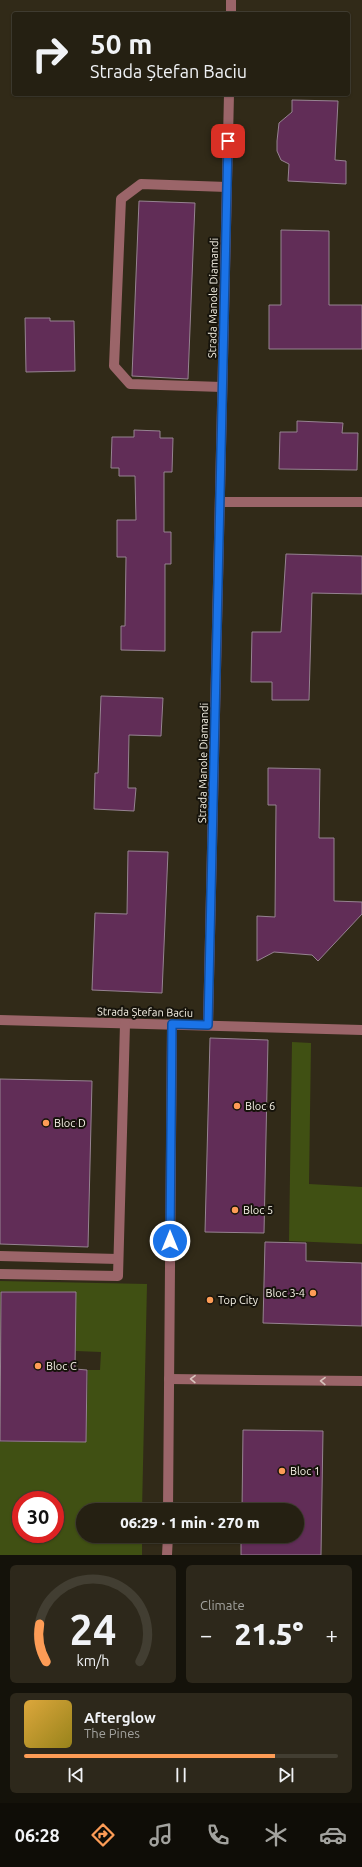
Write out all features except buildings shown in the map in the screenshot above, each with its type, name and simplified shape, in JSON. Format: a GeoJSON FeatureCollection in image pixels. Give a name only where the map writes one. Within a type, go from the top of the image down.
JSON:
{"type":"FeatureCollection","features":[{"type":"Feature","properties":{"kind":"street"},"geometry":{"type":"LineString","coordinates":[[231,0],[231,12]]}},
{"type":"Feature","properties":{"kind":"street","name":"Strada Manole Diamandi"},"geometry":{"type":"LineString","coordinates":[[208,1025],[221,502],[222,388],[229,96]]}},
{"type":"Feature","properties":{"kind":"street"},"geometry":{"type":"LineString","coordinates":[[222,388],[130,384],[114,366],[121,199],[141,184],[227,187]]}},
{"type":"Feature","properties":{"kind":"street"},"geometry":{"type":"LineString","coordinates":[[221,502],[362,502]]}},
{"type":"Feature","properties":{"kind":"street","name":"Strada Ștefan Baciu"},"geometry":{"type":"LineString","coordinates":[[0,1020],[362,1030]]}},
{"type":"Feature","properties":{"kind":"street"},"geometry":{"type":"LineString","coordinates":[[0,1274],[118,1276],[125,1024]]}},
{"type":"Feature","properties":{"kind":"street"},"geometry":{"type":"LineString","coordinates":[[168,1503],[172,1024]]}},
{"type":"Feature","properties":{"kind":"street"},"geometry":{"type":"LineString","coordinates":[[0,1256],[118,1259]]}},
{"type":"Feature","properties":{"kind":"street"},"geometry":{"type":"LineString","coordinates":[[169,1379],[362,1381]]}},
{"type":"Feature","properties":{"kind":"street"},"geometry":{"type":"LineString","coordinates":[[167,1555],[168,1543]]}},
{"type":"Feature","properties":{"kind":"green space"},"geometry":{"type":"Polygon","coordinates":[[[292,1042],[311,1043],[309,1184],[362,1187],[362,1244],[289,1241],[292,1042]]]}},
{"type":"Feature","properties":{"kind":"green space"},"geometry":{"type":"Polygon","coordinates":[[[0,1281],[147,1284],[142,1503],[76,1503],[76,1543],[142,1543],[142,1555],[0,1555],[0,1442],[86,1442],[88,1370],[100,1370],[101,1352],[76,1351],[76,1292],[1,1291],[0,1353],[0,1281]]]}},
{"type":"Feature","properties":{"kind":"place","name":"Bloc 6"},"geometry":{"type":"Point","coordinates":[237,1106]}},
{"type":"Feature","properties":{"kind":"place","name":"Bloc D"},"geometry":{"type":"Point","coordinates":[46,1123]}},
{"type":"Feature","properties":{"kind":"place","name":"Bloc 5"},"geometry":{"type":"Point","coordinates":[235,1210]}},
{"type":"Feature","properties":{"kind":"place","name":"Bloc 3-4"},"geometry":{"type":"Point","coordinates":[313,1293]}},
{"type":"Feature","properties":{"kind":"place","name":"Top City"},"geometry":{"type":"Point","coordinates":[210,1300]}},
{"type":"Feature","properties":{"kind":"place","name":"Bloc C"},"geometry":{"type":"Point","coordinates":[38,1366]}},
{"type":"Feature","properties":{"kind":"place","name":"Bloc 1"},"geometry":{"type":"Point","coordinates":[282,1471]}},
{"type":"Feature","properties":{"kind":"route"},"geometry":{"type":"LineString","coordinates":[[170,1241],[172,1024],[208,1025],[228,141]]}}]}
